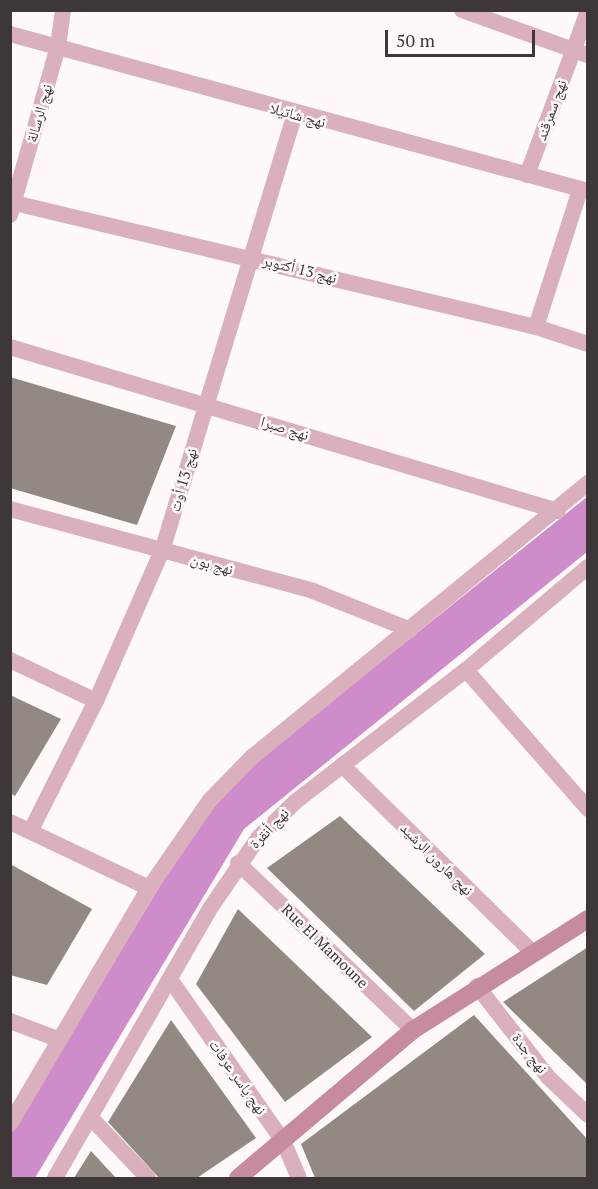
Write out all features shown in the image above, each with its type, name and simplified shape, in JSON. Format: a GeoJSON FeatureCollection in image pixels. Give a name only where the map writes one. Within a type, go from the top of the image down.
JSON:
{"type":"FeatureCollection","features":[{"type":"Feature","properties":{"kind":"main road"},"geometry":{"type":"LineString","coordinates":[[238,1179],[413,1030],[477,986],[588,919]]}},
{"type":"Feature","properties":{"kind":"street","name":"نهج الرسالة"},"geometry":{"type":"LineString","coordinates":[[12,206],[58,46],[63,10]]}},
{"type":"Feature","properties":{"kind":"street"},"geometry":{"type":"LineString","coordinates":[[462,10],[580,52]]}},
{"type":"Feature","properties":{"kind":"street","name":"نهج سمرقند"},"geometry":{"type":"LineString","coordinates":[[527,175],[580,52],[588,11]]}},
{"type":"Feature","properties":{"kind":"street","name":"نهج شاتيلا"},"geometry":{"type":"LineString","coordinates":[[10,34],[295,114],[584,191]]}},
{"type":"Feature","properties":{"kind":"street","name":"نهج 13 أوت"},"geometry":{"type":"LineString","coordinates":[[31,830],[96,701],[162,550],[204,404],[295,114]]}},
{"type":"Feature","properties":{"kind":"street"},"geometry":{"type":"LineString","coordinates":[[536,327],[584,191]]}},
{"type":"Feature","properties":{"kind":"street","name":"نهج 13 أكتوبر"},"geometry":{"type":"LineString","coordinates":[[12,206],[250,257],[536,327],[588,344]]}},
{"type":"Feature","properties":{"kind":"street","name":"نهج صبرا"},"geometry":{"type":"LineString","coordinates":[[10,347],[558,511]]}},
{"type":"Feature","properties":{"kind":"street"},"geometry":{"type":"LineString","coordinates":[[10,1124],[149,888],[210,800],[252,757],[558,511],[588,483]]}},
{"type":"Feature","properties":{"kind":"street","name":"نهج بون"},"geometry":{"type":"LineString","coordinates":[[10,509],[313,591],[411,630]]}},
{"type":"Feature","properties":{"kind":"street","name":"نهج أنقرة"},"geometry":{"type":"LineString","coordinates":[[55,1179],[92,1119],[238,863],[295,802],[466,670],[588,567]]}},
{"type":"Feature","properties":{"kind":"street"},"geometry":{"type":"LineString","coordinates":[[10,660],[96,701]]}},
{"type":"Feature","properties":{"kind":"street"},"geometry":{"type":"LineString","coordinates":[[466,670],[588,809]]}},
{"type":"Feature","properties":{"kind":"street","name":"نهج هارون الرشيد"},"geometry":{"type":"LineString","coordinates":[[342,765],[533,953]]}},
{"type":"Feature","properties":{"kind":"street"},"geometry":{"type":"LineString","coordinates":[[10,822],[149,888]]}},
{"type":"Feature","properties":{"kind":"street","name":"Rue El Mamoune"},"geometry":{"type":"LineString","coordinates":[[238,863],[413,1030]]}},
{"type":"Feature","properties":{"kind":"street","name":"نهج ياسر عرفات"},"geometry":{"type":"LineString","coordinates":[[170,979],[282,1141],[299,1179]]}},
{"type":"Feature","properties":{"kind":"street","name":"نهج جدة"},"geometry":{"type":"LineString","coordinates":[[477,986],[548,1077],[588,1115]]}},
{"type":"Feature","properties":{"kind":"street"},"geometry":{"type":"LineString","coordinates":[[10,1021],[60,1040]]}},
{"type":"Feature","properties":{"kind":"street"},"geometry":{"type":"LineString","coordinates":[[92,1119],[148,1179]]}},
{"type":"Feature","properties":{"kind":"shaded area"},"geometry":{"type":"Polygon","coordinates":[[[587,497],[587,552],[244,829],[35,1178],[11,1178],[10,1133],[183,848],[238,776],[587,497]]]}},
{"type":"Feature","properties":{"kind":"building"},"geometry":{"type":"Polygon","coordinates":[[[10,377],[176,426],[137,525],[10,488],[10,377]]]}},
{"type":"Feature","properties":{"kind":"building"},"geometry":{"type":"Polygon","coordinates":[[[10,695],[61,719],[15,796],[10,793],[10,695]]]}},
{"type":"Feature","properties":{"kind":"building"},"geometry":{"type":"Polygon","coordinates":[[[340,816],[485,954],[414,1011],[267,868],[340,816]]]}},
{"type":"Feature","properties":{"kind":"building"},"geometry":{"type":"Polygon","coordinates":[[[10,864],[92,909],[47,985],[10,975],[10,864]]]}},
{"type":"Feature","properties":{"kind":"building"},"geometry":{"type":"Polygon","coordinates":[[[238,909],[372,1037],[285,1102],[196,984],[238,909]]]}},
{"type":"Feature","properties":{"kind":"building"},"geometry":{"type":"Polygon","coordinates":[[[588,947],[588,1085],[503,1002],[588,947]]]}},
{"type":"Feature","properties":{"kind":"building"},"geometry":{"type":"Polygon","coordinates":[[[474,1015],[588,1140],[588,1178],[315,1178],[301,1144],[474,1015]]]}},
{"type":"Feature","properties":{"kind":"building"},"geometry":{"type":"Polygon","coordinates":[[[171,1020],[256,1138],[197,1178],[159,1178],[108,1122],[171,1020]]]}},
{"type":"Feature","properties":{"kind":"building"},"geometry":{"type":"Polygon","coordinates":[[[91,1151],[116,1178],[74,1178],[91,1151]]]}}]}
